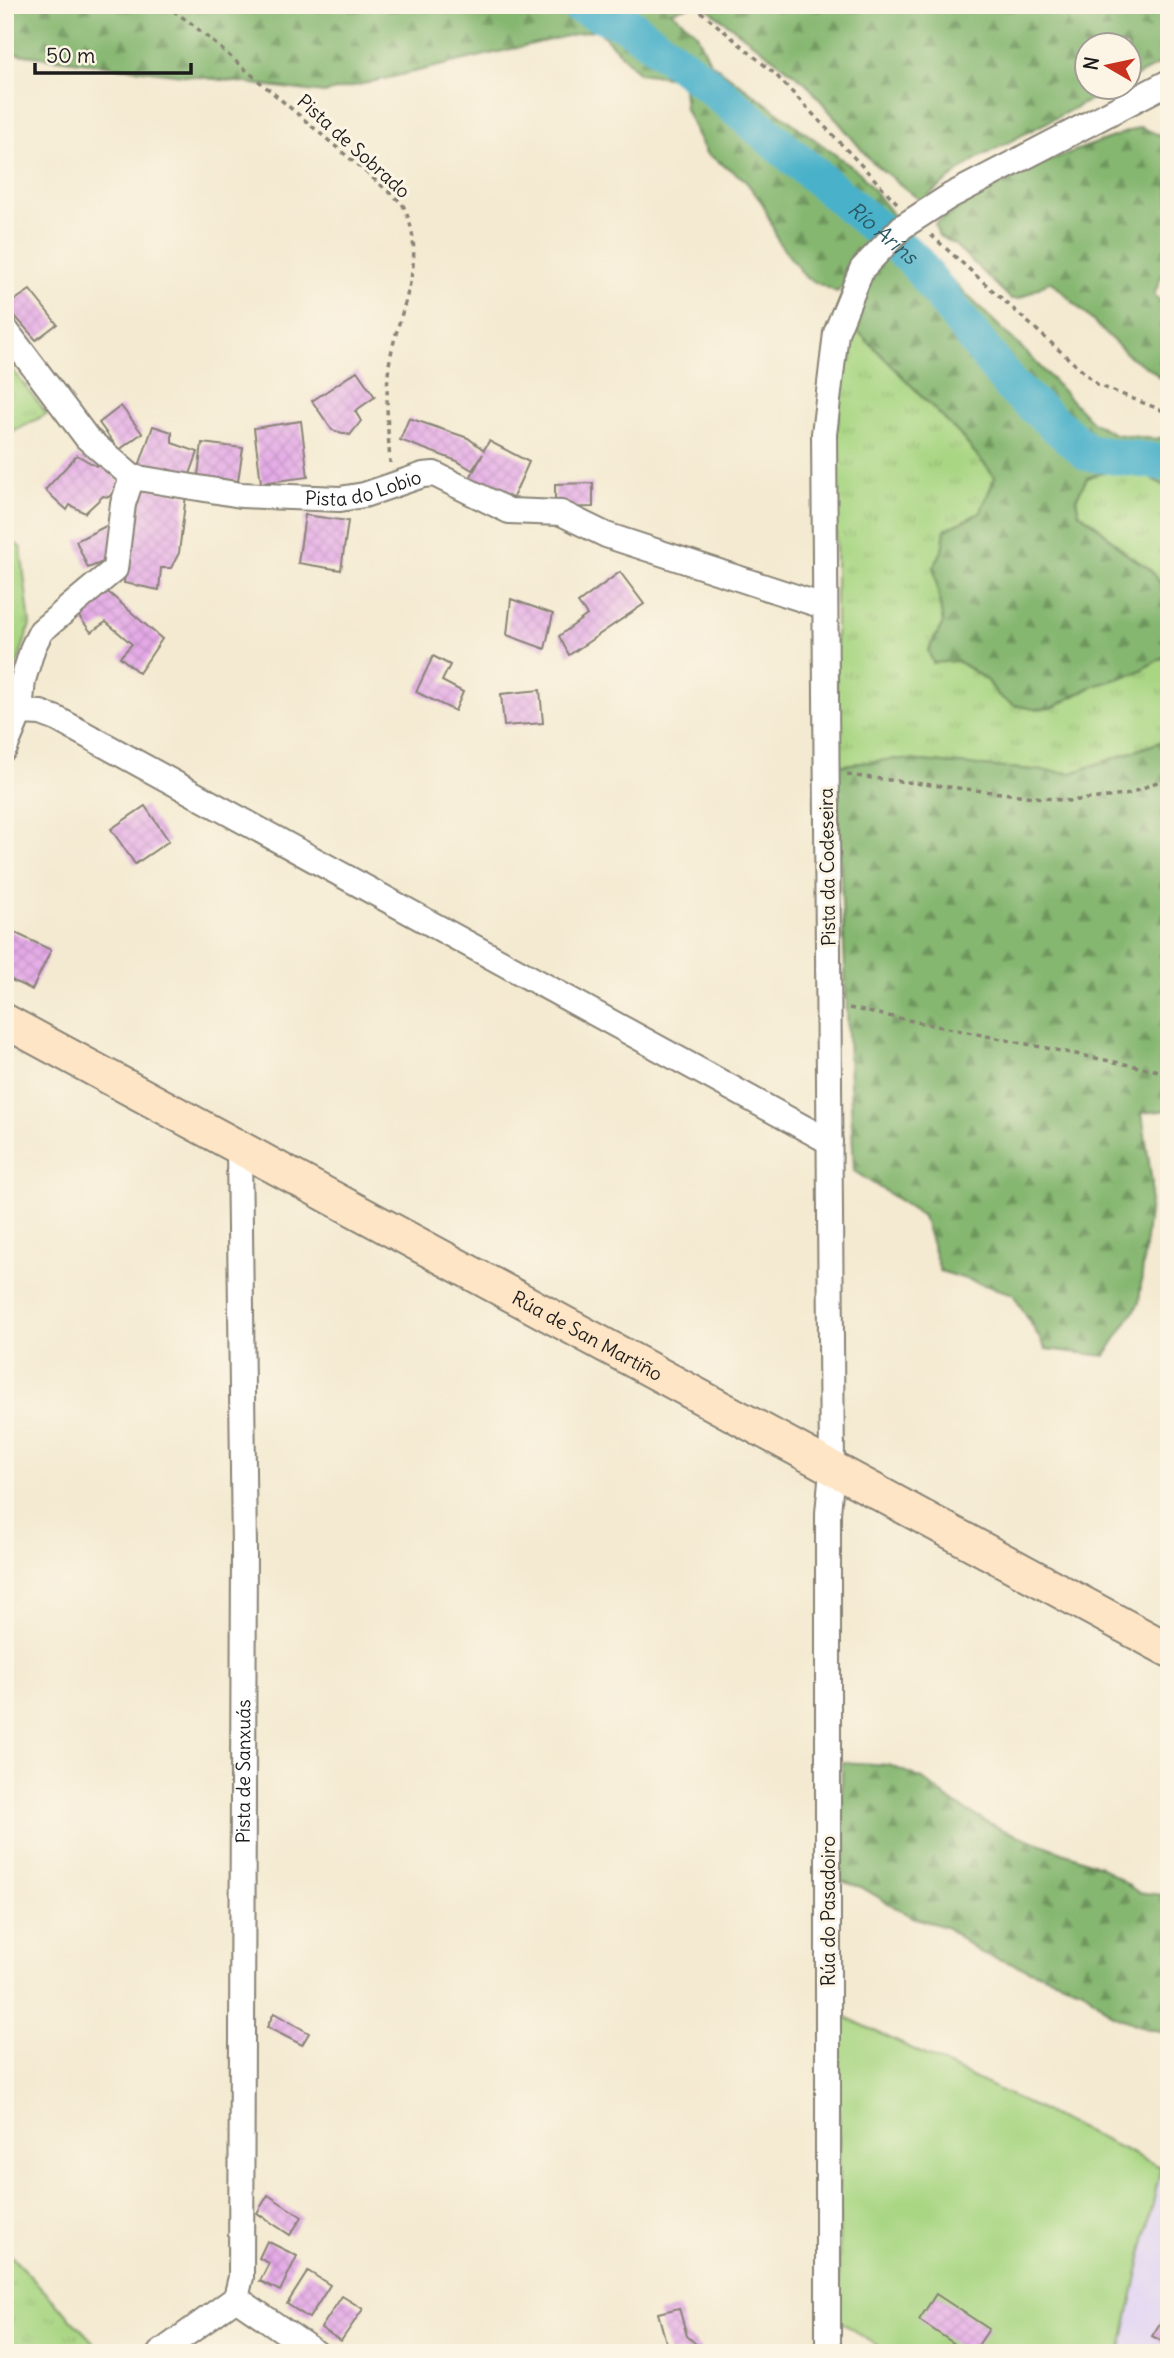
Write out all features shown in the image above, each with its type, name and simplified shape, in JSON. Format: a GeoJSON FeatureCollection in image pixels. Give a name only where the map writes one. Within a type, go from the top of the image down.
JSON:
{"type":"FeatureCollection","features":[{"type":"Feature","properties":{"kind":"street","name":"Pista da Codeseira"},"geometry":{"type":"LineString","coordinates":[[832,1470],[824,434],[836,333],[862,269],[902,227],[950,196],[1169,82]]}},
{"type":"Feature","properties":{"kind":"street"},"geometry":{"type":"LineString","coordinates":[[5,329],[87,438],[132,477],[123,504],[115,569],[41,631],[23,680],[20,712],[5,748]]}},
{"type":"Feature","properties":{"kind":"street","name":"Pista do Lobio"},"geometry":{"type":"LineString","coordinates":[[132,477],[242,495],[340,499],[423,475],[445,477],[498,507],[520,512],[561,513],[606,535],[824,606]]}},
{"type":"Feature","properties":{"kind":"street"},"geometry":{"type":"LineString","coordinates":[[20,712],[41,713],[58,719],[830,1142]]}},
{"type":"Feature","properties":{"kind":"street","name":"Rúa de San Martiño"},"geometry":{"type":"LineString","coordinates":[[5,1021],[1169,1650]]}},
{"type":"Feature","properties":{"kind":"street","name":"Pista de Sanxuás"},"geometry":{"type":"LineString","coordinates":[[236,2298],[241,2277],[243,2073],[244,1550],[239,1149]]}},
{"type":"Feature","properties":{"kind":"street","name":"Rúa do Pasadoiro"},"geometry":{"type":"LineString","coordinates":[[828,2352],[828,1513],[832,1470]]}},
{"type":"Feature","properties":{"kind":"street"},"geometry":{"type":"LineString","coordinates":[[160,2353],[236,2298],[316,2353]]}},
{"type":"Feature","properties":{"kind":"path","name":"Pista de Sobrado"},"geometry":{"type":"LineString","coordinates":[[165,5],[192,24],[402,203],[412,223],[412,281],[389,364],[386,402],[391,486]]}},
{"type":"Feature","properties":{"kind":"path"},"geometry":{"type":"LineString","coordinates":[[825,773],[1069,801],[1126,795],[1169,777]]}},
{"type":"Feature","properties":{"kind":"path"},"geometry":{"type":"LineString","coordinates":[[830,1004],[1169,1073]]}},
{"type":"Feature","properties":{"kind":"shaded area"},"geometry":{"type":"Polygon","coordinates":[[[1161,2167],[1169,2171],[1169,2353],[1120,2353],[1161,2167]]]}},
{"type":"Feature","properties":{"kind":"green space"},"geometry":{"type":"Polygon","coordinates":[[[5,5],[695,5],[671,11],[696,32],[710,62],[860,173],[920,250],[1027,353],[1092,422],[1115,434],[1154,439],[1169,436],[1169,488],[1139,474],[1109,472],[1087,478],[1076,499],[1079,513],[1125,553],[1148,568],[1161,586],[1169,621],[1165,656],[1135,673],[1091,687],[1052,708],[1034,709],[1014,705],[998,696],[988,681],[958,661],[933,663],[928,651],[943,623],[934,567],[942,551],[945,530],[980,513],[995,477],[960,435],[851,324],[847,281],[837,292],[806,278],[779,243],[763,204],[744,179],[706,153],[685,109],[682,79],[639,73],[597,29],[324,93],[5,52],[5,5]]]}},
{"type":"Feature","properties":{"kind":"green space"},"geometry":{"type":"Polygon","coordinates":[[[703,5],[1169,5],[1169,59],[1142,73],[1142,32],[1072,32],[1072,102],[1086,102],[976,159],[921,201],[872,162],[806,83],[703,5]]]}},
{"type":"Feature","properties":{"kind":"green space"},"geometry":{"type":"Polygon","coordinates":[[[1140,127],[1169,139],[1169,268],[1162,275],[1154,295],[1169,310],[1169,387],[1154,372],[1129,356],[1051,281],[1019,299],[1011,299],[954,244],[939,236],[935,224],[978,196],[1050,160],[1140,127]]]}},
{"type":"Feature","properties":{"kind":"green space"},"geometry":{"type":"Polygon","coordinates":[[[851,324],[960,435],[996,477],[980,513],[945,530],[942,551],[934,567],[943,623],[928,650],[957,661],[988,681],[998,696],[1014,705],[1034,709],[1052,708],[1091,687],[1135,673],[1165,656],[1169,644],[1169,739],[1072,773],[894,759],[836,766],[836,439],[844,352],[851,324]]]}},
{"type":"Feature","properties":{"kind":"green space"},"geometry":{"type":"Polygon","coordinates":[[[5,360],[47,414],[5,436],[5,360]]]}},
{"type":"Feature","properties":{"kind":"green space"},"geometry":{"type":"Polygon","coordinates":[[[1103,472],[1138,472],[1169,488],[1169,623],[1150,569],[1127,554],[1094,523],[1079,513],[1076,499],[1087,478],[1103,472]]]}},
{"type":"Feature","properties":{"kind":"green space"},"geometry":{"type":"Polygon","coordinates":[[[5,535],[21,548],[30,625],[5,702],[5,535]]]}},
{"type":"Feature","properties":{"kind":"green space"},"geometry":{"type":"Polygon","coordinates":[[[1169,739],[1169,1110],[1142,1113],[1152,1183],[1139,1303],[1105,1356],[1046,1349],[1013,1294],[940,1271],[923,1216],[854,1171],[836,766],[894,759],[1072,773],[1169,739]]]}},
{"type":"Feature","properties":{"kind":"green space"},"geometry":{"type":"Polygon","coordinates":[[[842,1762],[889,1765],[923,1779],[953,1803],[1001,1829],[1100,1866],[1138,1892],[1169,1896],[1169,2033],[1145,2028],[1112,2015],[1083,1989],[979,1952],[946,1927],[912,1917],[861,1887],[841,1881],[842,1762]]]}},
{"type":"Feature","properties":{"kind":"green space"},"geometry":{"type":"Polygon","coordinates":[[[839,2014],[1161,2167],[1120,2353],[889,2353],[839,2321],[839,2014]]]}},
{"type":"Feature","properties":{"kind":"green space"},"geometry":{"type":"Polygon","coordinates":[[[5,2250],[104,2353],[5,2353],[5,2250]]]}},
{"type":"Feature","properties":{"kind":"building"},"geometry":{"type":"Polygon","coordinates":[[[30,290],[57,324],[36,340],[6,306],[30,290]]]}},
{"type":"Feature","properties":{"kind":"building"},"geometry":{"type":"Polygon","coordinates":[[[357,371],[375,397],[355,411],[361,421],[350,435],[332,430],[312,401],[357,371]]]}},
{"type":"Feature","properties":{"kind":"building"},"geometry":{"type":"Polygon","coordinates":[[[121,406],[142,433],[119,450],[99,423],[121,406]]]}},
{"type":"Feature","properties":{"kind":"building"},"geometry":{"type":"Polygon","coordinates":[[[409,418],[468,438],[484,450],[489,441],[529,462],[511,502],[470,478],[483,454],[472,470],[457,461],[400,440],[409,418]]]}},
{"type":"Feature","properties":{"kind":"building"},"geometry":{"type":"Polygon","coordinates":[[[301,421],[308,477],[261,483],[254,428],[301,421]]]}},
{"type":"Feature","properties":{"kind":"building"},"geometry":{"type":"Polygon","coordinates":[[[153,426],[172,432],[172,443],[198,452],[189,477],[168,469],[156,475],[138,469],[153,426]]]}},
{"type":"Feature","properties":{"kind":"building"},"geometry":{"type":"Polygon","coordinates":[[[202,443],[243,448],[238,481],[198,476],[202,443]]]}},
{"type":"Feature","properties":{"kind":"building"},"geometry":{"type":"Polygon","coordinates":[[[77,455],[96,466],[101,460],[120,483],[109,497],[103,496],[85,513],[70,505],[67,510],[45,490],[77,455]]]}},
{"type":"Feature","properties":{"kind":"building"},"geometry":{"type":"Polygon","coordinates":[[[593,483],[593,507],[555,508],[555,484],[593,483]]]}},
{"type":"Feature","properties":{"kind":"building"},"geometry":{"type":"Polygon","coordinates":[[[141,486],[186,495],[179,553],[171,568],[161,568],[159,590],[124,583],[132,513],[141,486]]]}},
{"type":"Feature","properties":{"kind":"building"},"geometry":{"type":"Polygon","coordinates":[[[305,515],[348,521],[341,570],[298,563],[305,515]]]}},
{"type":"Feature","properties":{"kind":"building"},"geometry":{"type":"Polygon","coordinates":[[[114,522],[113,558],[88,568],[76,541],[114,522]]]}},
{"type":"Feature","properties":{"kind":"building"},"geometry":{"type":"Polygon","coordinates":[[[620,572],[644,604],[569,655],[559,636],[587,615],[578,603],[620,572]]]}},
{"type":"Feature","properties":{"kind":"building"},"geometry":{"type":"Polygon","coordinates":[[[108,592],[162,639],[139,673],[120,657],[132,644],[106,622],[91,632],[77,614],[108,592]]]}},
{"type":"Feature","properties":{"kind":"building"},"geometry":{"type":"Polygon","coordinates":[[[511,599],[553,614],[545,649],[507,635],[511,599]]]}},
{"type":"Feature","properties":{"kind":"building"},"geometry":{"type":"Polygon","coordinates":[[[433,656],[450,665],[442,681],[463,692],[455,711],[416,692],[433,656]]]}},
{"type":"Feature","properties":{"kind":"building"},"geometry":{"type":"Polygon","coordinates":[[[540,690],[543,723],[504,726],[501,694],[540,690]]]}},
{"type":"Feature","properties":{"kind":"building"},"geometry":{"type":"Polygon","coordinates":[[[145,806],[169,841],[135,864],[111,829],[145,806]]]}},
{"type":"Feature","properties":{"kind":"building"},"geometry":{"type":"Polygon","coordinates":[[[5,928],[51,950],[32,990],[5,977],[5,928]]]}},
{"type":"Feature","properties":{"kind":"building"},"geometry":{"type":"Polygon","coordinates":[[[274,2013],[309,2033],[302,2045],[267,2027],[274,2013]]]}},
{"type":"Feature","properties":{"kind":"building"},"geometry":{"type":"Polygon","coordinates":[[[268,2195],[302,2217],[290,2235],[257,2213],[268,2195]]]}},
{"type":"Feature","properties":{"kind":"building"},"geometry":{"type":"Polygon","coordinates":[[[267,2241],[297,2256],[280,2291],[260,2281],[269,2263],[259,2258],[267,2241]]]}},
{"type":"Feature","properties":{"kind":"building"},"geometry":{"type":"Polygon","coordinates":[[[308,2271],[330,2285],[309,2318],[287,2304],[308,2271]]]}},
{"type":"Feature","properties":{"kind":"building"},"geometry":{"type":"Polygon","coordinates":[[[936,2294],[989,2329],[973,2353],[968,2353],[919,2320],[936,2294]]]}},
{"type":"Feature","properties":{"kind":"building"},"geometry":{"type":"Polygon","coordinates":[[[342,2296],[363,2309],[341,2341],[321,2328],[342,2296]]]}},
{"type":"Feature","properties":{"kind":"building"},"geometry":{"type":"Polygon","coordinates":[[[679,2308],[687,2336],[706,2353],[669,2353],[658,2313],[679,2308]]]}},
{"type":"Feature","properties":{"kind":"building"},"geometry":{"type":"Polygon","coordinates":[[[1169,2309],[1169,2345],[1152,2336],[1169,2309]]]}},
{"type":"Feature","properties":{"kind":"waterway","name":"Río Aríns"},"geometry":{"type":"LineString","coordinates":[[578,5],[627,24],[709,85],[914,260],[1011,386],[1088,453],[1169,463]]}}]}
